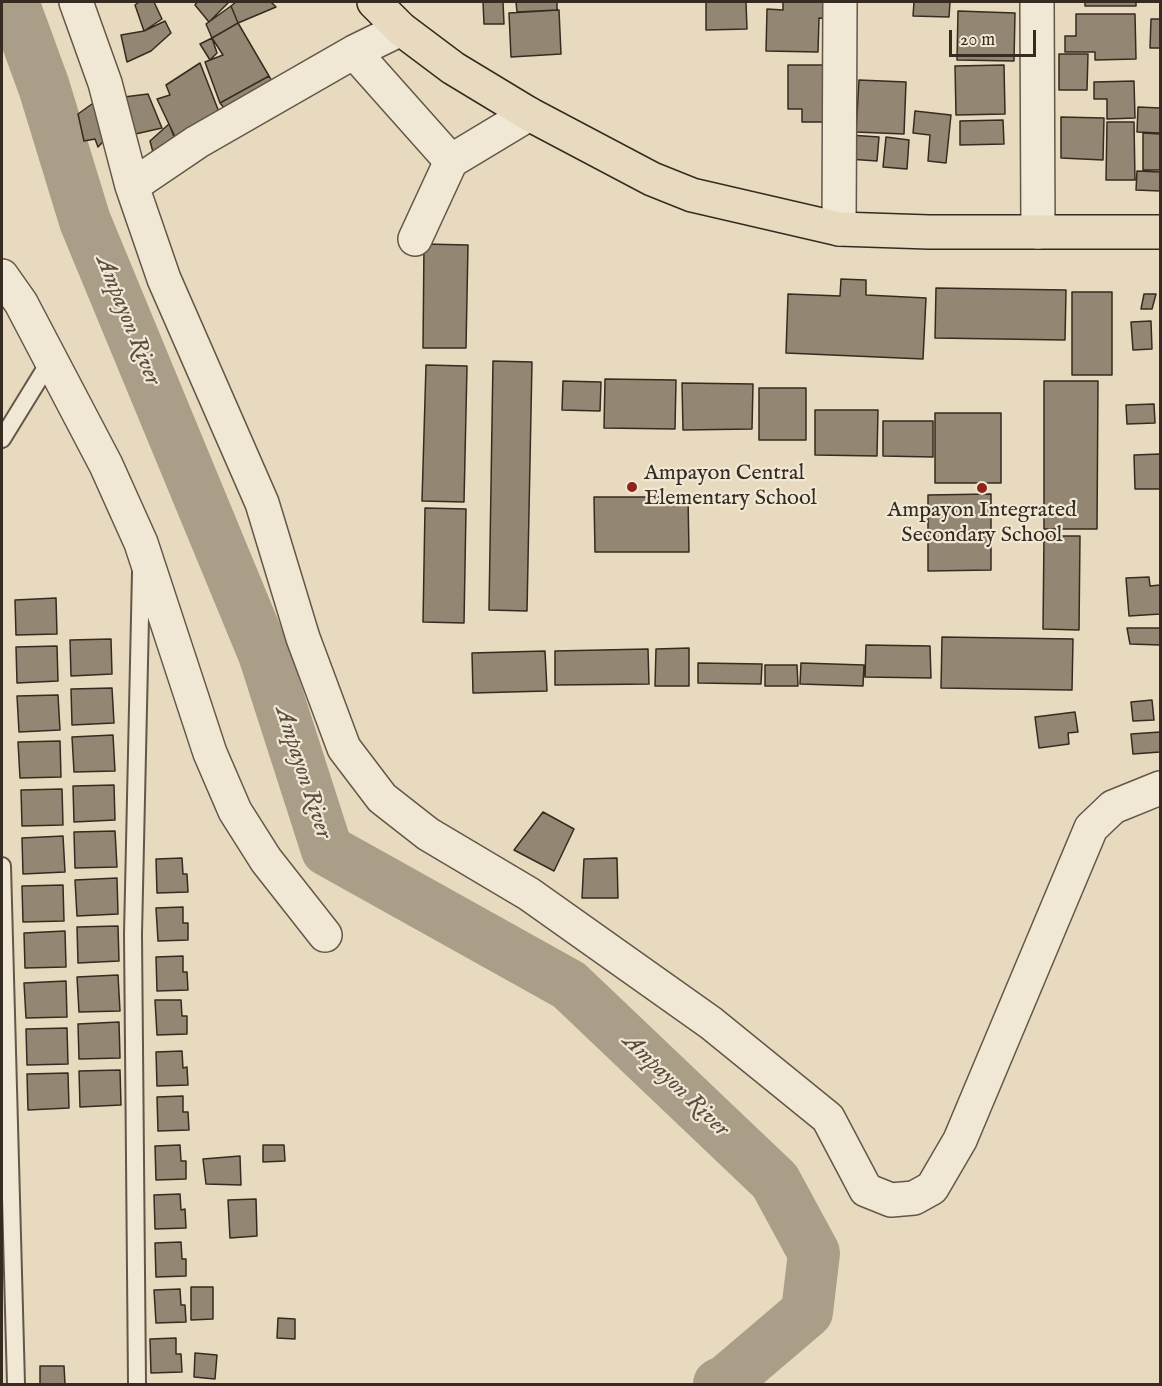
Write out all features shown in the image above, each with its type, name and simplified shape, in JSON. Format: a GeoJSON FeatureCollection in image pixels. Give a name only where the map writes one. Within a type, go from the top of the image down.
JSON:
{"type":"FeatureCollection","features":[{"type":"Feature","properties":{"kind":"highway"},"geometry":{"type":"LineString","coordinates":[[374,2],[401,29],[453,68],[529,114],[652,179],[692,195],[839,229],[1161,232]]}},
{"type":"Feature","properties":{"kind":"street"},"geometry":{"type":"LineString","coordinates":[[76,2],[105,83],[132,186],[164,279],[262,503],[303,638],[344,748],[382,798],[428,834],[529,894],[692,1009],[828,1118],[866,1190],[891,1200],[914,1198],[932,1188],[960,1140],[1091,828],[1113,807],[1161,788]]}},
{"type":"Feature","properties":{"kind":"street"},"geometry":{"type":"LineString","coordinates":[[839,229],[840,2]]}},
{"type":"Feature","properties":{"kind":"street"},"geometry":{"type":"LineString","coordinates":[[1037,2],[1038,232]]}},
{"type":"Feature","properties":{"kind":"street"},"geometry":{"type":"LineString","coordinates":[[132,186],[197,142],[354,52],[401,29]]}},
{"type":"Feature","properties":{"kind":"street"},"geometry":{"type":"LineString","coordinates":[[354,52],[451,161]]}},
{"type":"Feature","properties":{"kind":"street"},"geometry":{"type":"LineString","coordinates":[[415,239],[451,161],[529,114]]}},
{"type":"Feature","properties":{"kind":"street"},"geometry":{"type":"LineString","coordinates":[[2,276],[21,303],[106,465],[141,543],[210,753],[235,811],[266,860],[324,934]]}},
{"type":"Feature","properties":{"kind":"lane"},"geometry":{"type":"LineString","coordinates":[[2,439],[50,361]]}},
{"type":"Feature","properties":{"kind":"lane"},"geometry":{"type":"LineString","coordinates":[[137,1384],[133,934],[141,543]]}},
{"type":"Feature","properties":{"kind":"lane"},"geometry":{"type":"LineString","coordinates":[[2,866],[16,1384]]}},
{"type":"Feature","properties":{"kind":"building"},"geometry":{"type":"Polygon","coordinates":[[[139,2],[154,2],[162,19],[144,31],[135,5],[139,2]]]}},
{"type":"Feature","properties":{"kind":"building"},"geometry":{"type":"Polygon","coordinates":[[[197,2],[229,2],[209,22],[195,5],[197,2]]]}},
{"type":"Feature","properties":{"kind":"building"},"geometry":{"type":"Polygon","coordinates":[[[236,2],[271,2],[276,7],[238,23],[231,6],[236,2]]]}},
{"type":"Feature","properties":{"kind":"building"},"geometry":{"type":"Polygon","coordinates":[[[483,2],[503,2],[504,24],[484,24],[483,2]]]}},
{"type":"Feature","properties":{"kind":"building"},"geometry":{"type":"Polygon","coordinates":[[[516,2],[557,2],[557,10],[517,12],[516,2]]]}},
{"type":"Feature","properties":{"kind":"building"},"geometry":{"type":"Polygon","coordinates":[[[706,2],[746,2],[747,29],[706,30],[706,2]]]}},
{"type":"Feature","properties":{"kind":"building"},"geometry":{"type":"Polygon","coordinates":[[[783,2],[831,2],[830,19],[819,18],[818,52],[766,51],[767,9],[783,10],[783,2]]]}},
{"type":"Feature","properties":{"kind":"building"},"geometry":{"type":"Polygon","coordinates":[[[914,2],[950,2],[949,17],[913,16],[914,2]]]}},
{"type":"Feature","properties":{"kind":"building"},"geometry":{"type":"Polygon","coordinates":[[[1085,2],[1136,2],[1136,6],[1085,6],[1085,2]]]}},
{"type":"Feature","properties":{"kind":"building"},"geometry":{"type":"Polygon","coordinates":[[[231,6],[238,23],[212,38],[206,24],[231,6]]]}},
{"type":"Feature","properties":{"kind":"building"},"geometry":{"type":"Polygon","coordinates":[[[559,10],[561,54],[511,57],[509,13],[559,10]]]}},
{"type":"Feature","properties":{"kind":"building"},"geometry":{"type":"Polygon","coordinates":[[[958,11],[1015,13],[1014,61],[957,60],[958,11]]]}},
{"type":"Feature","properties":{"kind":"building"},"geometry":{"type":"Polygon","coordinates":[[[1076,14],[1135,14],[1136,59],[1095,60],[1095,52],[1065,52],[1065,36],[1076,36],[1076,14]]]}},
{"type":"Feature","properties":{"kind":"building"},"geometry":{"type":"Polygon","coordinates":[[[1151,19],[1160,19],[1160,48],[1150,48],[1151,19]]]}},
{"type":"Feature","properties":{"kind":"building"},"geometry":{"type":"Polygon","coordinates":[[[165,21],[171,33],[151,51],[127,62],[121,35],[144,31],[165,21]]]}},
{"type":"Feature","properties":{"kind":"building"},"geometry":{"type":"Polygon","coordinates":[[[238,23],[269,76],[220,103],[205,62],[223,55],[212,38],[238,23]]]}},
{"type":"Feature","properties":{"kind":"building"},"geometry":{"type":"Polygon","coordinates":[[[212,38],[217,53],[210,60],[200,44],[212,38]]]}},
{"type":"Feature","properties":{"kind":"building"},"geometry":{"type":"Polygon","coordinates":[[[1059,54],[1088,54],[1087,90],[1059,90],[1059,54]]]}},
{"type":"Feature","properties":{"kind":"building"},"geometry":{"type":"Polygon","coordinates":[[[200,63],[224,125],[177,141],[157,99],[170,95],[166,85],[200,63]]]}},
{"type":"Feature","properties":{"kind":"building"},"geometry":{"type":"Polygon","coordinates":[[[788,65],[829,65],[829,122],[802,122],[802,109],[788,109],[788,65]]]}},
{"type":"Feature","properties":{"kind":"building"},"geometry":{"type":"Polygon","coordinates":[[[1004,65],[1005,114],[956,115],[955,66],[1004,65]]]}},
{"type":"Feature","properties":{"kind":"building"},"geometry":{"type":"Polygon","coordinates":[[[269,76],[277,90],[231,116],[220,103],[269,76]]]}},
{"type":"Feature","properties":{"kind":"building"},"geometry":{"type":"Polygon","coordinates":[[[859,80],[906,82],[904,134],[856,132],[859,80]]]}},
{"type":"Feature","properties":{"kind":"building"},"geometry":{"type":"Polygon","coordinates":[[[1134,81],[1135,118],[1107,119],[1107,99],[1094,99],[1094,82],[1134,81]]]}},
{"type":"Feature","properties":{"kind":"building"},"geometry":{"type":"Polygon","coordinates":[[[148,94],[162,128],[131,135],[124,97],[148,94]]]}},
{"type":"Feature","properties":{"kind":"building"},"geometry":{"type":"Polygon","coordinates":[[[103,96],[115,129],[98,147],[95,139],[84,141],[78,114],[103,96]]]}},
{"type":"Feature","properties":{"kind":"building"},"geometry":{"type":"Polygon","coordinates":[[[1138,107],[1160,108],[1160,133],[1137,132],[1138,107]]]}},
{"type":"Feature","properties":{"kind":"building"},"geometry":{"type":"Polygon","coordinates":[[[915,111],[951,115],[946,163],[928,161],[930,135],[913,133],[915,111]]]}},
{"type":"Feature","properties":{"kind":"building"},"geometry":{"type":"Polygon","coordinates":[[[1061,117],[1104,118],[1103,160],[1061,158],[1061,117]]]}},
{"type":"Feature","properties":{"kind":"building"},"geometry":{"type":"Polygon","coordinates":[[[1003,120],[1004,144],[960,145],[960,121],[1003,120]]]}},
{"type":"Feature","properties":{"kind":"building"},"geometry":{"type":"Polygon","coordinates":[[[1107,122],[1134,122],[1135,180],[1106,180],[1107,122]]]}},
{"type":"Feature","properties":{"kind":"building"},"geometry":{"type":"Polygon","coordinates":[[[169,124],[177,144],[154,156],[150,141],[169,124]]]}},
{"type":"Feature","properties":{"kind":"building"},"geometry":{"type":"Polygon","coordinates":[[[1143,133],[1160,134],[1160,170],[1143,170],[1143,133]]]}},
{"type":"Feature","properties":{"kind":"building"},"geometry":{"type":"Polygon","coordinates":[[[849,135],[879,137],[877,161],[848,159],[849,135]]]}},
{"type":"Feature","properties":{"kind":"building"},"geometry":{"type":"Polygon","coordinates":[[[886,137],[909,140],[907,169],[883,167],[886,137]]]}},
{"type":"Feature","properties":{"kind":"building"},"geometry":{"type":"Polygon","coordinates":[[[1137,171],[1160,172],[1160,191],[1136,190],[1137,171]]]}},
{"type":"Feature","properties":{"kind":"building"},"geometry":{"type":"Polygon","coordinates":[[[424,244],[468,245],[466,348],[423,348],[424,244]]]}},
{"type":"Feature","properties":{"kind":"building"},"geometry":{"type":"Polygon","coordinates":[[[841,279],[866,280],[866,295],[926,298],[923,359],[786,353],[788,294],[840,296],[841,279]]]}},
{"type":"Feature","properties":{"kind":"building"},"geometry":{"type":"Polygon","coordinates":[[[936,288],[1066,290],[1065,340],[935,338],[936,288]]]}},
{"type":"Feature","properties":{"kind":"building"},"geometry":{"type":"Polygon","coordinates":[[[1072,292],[1112,292],[1112,375],[1072,375],[1072,292]]]}},
{"type":"Feature","properties":{"kind":"building"},"geometry":{"type":"Polygon","coordinates":[[[1144,294],[1156,294],[1152,309],[1141,309],[1144,294]]]}},
{"type":"Feature","properties":{"kind":"building"},"geometry":{"type":"Polygon","coordinates":[[[1151,321],[1152,349],[1133,350],[1131,322],[1151,321]]]}},
{"type":"Feature","properties":{"kind":"building"},"geometry":{"type":"Polygon","coordinates":[[[493,361],[532,362],[527,611],[489,610],[493,361]]]}},
{"type":"Feature","properties":{"kind":"building"},"geometry":{"type":"Polygon","coordinates":[[[426,365],[467,366],[464,502],[422,501],[426,365]]]}},
{"type":"Feature","properties":{"kind":"building"},"geometry":{"type":"Polygon","coordinates":[[[605,379],[676,380],[675,429],[604,428],[605,379]]]}},
{"type":"Feature","properties":{"kind":"building"},"geometry":{"type":"Polygon","coordinates":[[[563,381],[601,382],[600,411],[562,410],[563,381]]]}},
{"type":"Feature","properties":{"kind":"building"},"geometry":{"type":"Polygon","coordinates":[[[1044,381],[1098,381],[1097,529],[1044,529],[1044,381]]]}},
{"type":"Feature","properties":{"kind":"building"},"geometry":{"type":"Polygon","coordinates":[[[682,383],[753,384],[752,429],[683,430],[682,383]]]}},
{"type":"Feature","properties":{"kind":"building"},"geometry":{"type":"Polygon","coordinates":[[[759,388],[806,388],[806,440],[759,440],[759,388]]]}},
{"type":"Feature","properties":{"kind":"building"},"geometry":{"type":"Polygon","coordinates":[[[1154,404],[1155,423],[1127,424],[1126,405],[1154,404]]]}},
{"type":"Feature","properties":{"kind":"building"},"geometry":{"type":"Polygon","coordinates":[[[815,410],[878,410],[877,456],[815,455],[815,410]]]}},
{"type":"Feature","properties":{"kind":"building"},"geometry":{"type":"Polygon","coordinates":[[[935,413],[1001,413],[1001,483],[935,483],[935,413]]]}},
{"type":"Feature","properties":{"kind":"building"},"geometry":{"type":"Polygon","coordinates":[[[883,421],[933,421],[933,457],[883,456],[883,421]]]}},
{"type":"Feature","properties":{"kind":"building"},"geometry":{"type":"Polygon","coordinates":[[[1160,454],[1160,489],[1135,489],[1134,455],[1160,454]]]}},
{"type":"Feature","properties":{"kind":"building"},"geometry":{"type":"Polygon","coordinates":[[[991,494],[991,570],[928,571],[928,495],[991,494]]]}},
{"type":"Feature","properties":{"kind":"building"},"geometry":{"type":"Polygon","coordinates":[[[594,497],[688,497],[689,552],[595,552],[594,497]]]}},
{"type":"Feature","properties":{"kind":"building"},"geometry":{"type":"Polygon","coordinates":[[[425,508],[466,509],[464,623],[423,622],[425,508]]]}},
{"type":"Feature","properties":{"kind":"building"},"geometry":{"type":"Polygon","coordinates":[[[1044,536],[1080,536],[1079,630],[1043,629],[1044,536]]]}},
{"type":"Feature","properties":{"kind":"building"},"geometry":{"type":"Polygon","coordinates":[[[1149,577],[1150,586],[1160,585],[1160,614],[1129,616],[1126,578],[1149,577]]]}},
{"type":"Feature","properties":{"kind":"building"},"geometry":{"type":"Polygon","coordinates":[[[56,598],[57,634],[16,635],[15,600],[56,598]]]}},
{"type":"Feature","properties":{"kind":"building"},"geometry":{"type":"Polygon","coordinates":[[[1127,628],[1160,628],[1160,645],[1130,644],[1127,628]]]}},
{"type":"Feature","properties":{"kind":"building"},"geometry":{"type":"Polygon","coordinates":[[[942,637],[1073,639],[1072,690],[941,688],[942,637]]]}},
{"type":"Feature","properties":{"kind":"building"},"geometry":{"type":"Polygon","coordinates":[[[111,639],[112,674],[71,676],[70,640],[111,639]]]}},
{"type":"Feature","properties":{"kind":"building"},"geometry":{"type":"Polygon","coordinates":[[[866,645],[930,646],[931,678],[865,677],[866,645]]]}},
{"type":"Feature","properties":{"kind":"building"},"geometry":{"type":"Polygon","coordinates":[[[57,646],[58,681],[17,683],[16,647],[57,646]]]}},
{"type":"Feature","properties":{"kind":"building"},"geometry":{"type":"Polygon","coordinates":[[[689,648],[689,686],[655,686],[656,649],[689,648]]]}},
{"type":"Feature","properties":{"kind":"building"},"geometry":{"type":"Polygon","coordinates":[[[648,649],[649,684],[555,685],[555,651],[648,649]]]}},
{"type":"Feature","properties":{"kind":"building"},"geometry":{"type":"Polygon","coordinates":[[[545,651],[547,691],[473,693],[472,653],[545,651]]]}},
{"type":"Feature","properties":{"kind":"building"},"geometry":{"type":"Polygon","coordinates":[[[698,663],[762,664],[761,684],[698,683],[698,663]]]}},
{"type":"Feature","properties":{"kind":"building"},"geometry":{"type":"Polygon","coordinates":[[[801,663],[864,665],[863,686],[800,684],[801,663]]]}},
{"type":"Feature","properties":{"kind":"building"},"geometry":{"type":"Polygon","coordinates":[[[765,665],[797,665],[798,686],[765,686],[765,665]]]}},
{"type":"Feature","properties":{"kind":"building"},"geometry":{"type":"Polygon","coordinates":[[[112,688],[114,723],[72,725],[71,689],[112,688]]]}},
{"type":"Feature","properties":{"kind":"building"},"geometry":{"type":"Polygon","coordinates":[[[58,695],[60,730],[19,732],[17,696],[58,695]]]}},
{"type":"Feature","properties":{"kind":"building"},"geometry":{"type":"Polygon","coordinates":[[[1152,700],[1154,720],[1133,721],[1131,702],[1152,700]]]}},
{"type":"Feature","properties":{"kind":"building"},"geometry":{"type":"Polygon","coordinates":[[[1075,712],[1078,732],[1068,733],[1069,744],[1039,748],[1035,717],[1075,712]]]}},
{"type":"Feature","properties":{"kind":"building"},"geometry":{"type":"Polygon","coordinates":[[[1160,732],[1160,752],[1133,754],[1131,734],[1160,732]]]}},
{"type":"Feature","properties":{"kind":"building"},"geometry":{"type":"Polygon","coordinates":[[[113,735],[115,771],[74,772],[72,737],[113,735]]]}},
{"type":"Feature","properties":{"kind":"building"},"geometry":{"type":"Polygon","coordinates":[[[60,741],[61,777],[20,778],[18,742],[60,741]]]}},
{"type":"Feature","properties":{"kind":"building"},"geometry":{"type":"Polygon","coordinates":[[[114,785],[115,820],[74,822],[73,786],[114,785]]]}},
{"type":"Feature","properties":{"kind":"building"},"geometry":{"type":"Polygon","coordinates":[[[62,789],[63,825],[22,826],[21,790],[62,789]]]}},
{"type":"Feature","properties":{"kind":"building"},"geometry":{"type":"Polygon","coordinates":[[[543,812],[574,829],[554,871],[514,850],[543,812]]]}},
{"type":"Feature","properties":{"kind":"building"},"geometry":{"type":"Polygon","coordinates":[[[115,831],[117,867],[75,868],[74,832],[115,831]]]}},
{"type":"Feature","properties":{"kind":"building"},"geometry":{"type":"Polygon","coordinates":[[[63,836],[65,872],[23,874],[22,838],[63,836]]]}},
{"type":"Feature","properties":{"kind":"building"},"geometry":{"type":"Polygon","coordinates":[[[182,858],[183,874],[187,874],[188,892],[157,893],[156,859],[182,858]]]}},
{"type":"Feature","properties":{"kind":"building"},"geometry":{"type":"Polygon","coordinates":[[[617,858],[618,898],[582,898],[584,859],[617,858]]]}},
{"type":"Feature","properties":{"kind":"building"},"geometry":{"type":"Polygon","coordinates":[[[117,878],[118,914],[77,916],[75,880],[117,878]]]}},
{"type":"Feature","properties":{"kind":"building"},"geometry":{"type":"Polygon","coordinates":[[[63,885],[64,921],[23,922],[22,886],[63,885]]]}},
{"type":"Feature","properties":{"kind":"building"},"geometry":{"type":"Polygon","coordinates":[[[183,907],[183,923],[188,923],[188,940],[158,941],[156,908],[183,907]]]}},
{"type":"Feature","properties":{"kind":"building"},"geometry":{"type":"Polygon","coordinates":[[[118,926],[119,961],[78,963],[77,927],[118,926]]]}},
{"type":"Feature","properties":{"kind":"building"},"geometry":{"type":"Polygon","coordinates":[[[65,931],[66,967],[25,968],[24,933],[65,931]]]}},
{"type":"Feature","properties":{"kind":"building"},"geometry":{"type":"Polygon","coordinates":[[[183,956],[183,972],[187,972],[188,990],[157,991],[156,957],[183,956]]]}},
{"type":"Feature","properties":{"kind":"building"},"geometry":{"type":"Polygon","coordinates":[[[118,975],[120,1011],[79,1012],[77,977],[118,975]]]}},
{"type":"Feature","properties":{"kind":"building"},"geometry":{"type":"Polygon","coordinates":[[[66,981],[67,1017],[26,1018],[24,983],[66,981]]]}},
{"type":"Feature","properties":{"kind":"building"},"geometry":{"type":"Polygon","coordinates":[[[155,1000],[181,1000],[182,1016],[187,1016],[187,1034],[157,1035],[155,1000]]]}},
{"type":"Feature","properties":{"kind":"building"},"geometry":{"type":"Polygon","coordinates":[[[119,1022],[120,1058],[79,1059],[78,1024],[119,1022]]]}},
{"type":"Feature","properties":{"kind":"building"},"geometry":{"type":"Polygon","coordinates":[[[67,1028],[68,1064],[27,1065],[26,1029],[67,1028]]]}},
{"type":"Feature","properties":{"kind":"building"},"geometry":{"type":"Polygon","coordinates":[[[182,1051],[183,1068],[187,1067],[188,1085],[157,1086],[156,1052],[182,1051]]]}},
{"type":"Feature","properties":{"kind":"building"},"geometry":{"type":"Polygon","coordinates":[[[120,1070],[121,1105],[80,1107],[79,1071],[120,1070]]]}},
{"type":"Feature","properties":{"kind":"building"},"geometry":{"type":"Polygon","coordinates":[[[68,1073],[69,1108],[28,1110],[27,1074],[68,1073]]]}},
{"type":"Feature","properties":{"kind":"building"},"geometry":{"type":"Polygon","coordinates":[[[183,1096],[183,1112],[188,1112],[189,1130],[158,1131],[157,1097],[183,1096]]]}},
{"type":"Feature","properties":{"kind":"building"},"geometry":{"type":"Polygon","coordinates":[[[180,1145],[181,1161],[186,1161],[186,1179],[156,1180],[155,1146],[180,1145]]]}},
{"type":"Feature","properties":{"kind":"building"},"geometry":{"type":"Polygon","coordinates":[[[263,1145],[284,1145],[285,1161],[263,1162],[263,1145]]]}},
{"type":"Feature","properties":{"kind":"building"},"geometry":{"type":"Polygon","coordinates":[[[240,1156],[241,1185],[206,1184],[203,1159],[240,1156]]]}},
{"type":"Feature","properties":{"kind":"building"},"geometry":{"type":"Polygon","coordinates":[[[180,1194],[181,1210],[185,1209],[186,1228],[155,1229],[154,1195],[180,1194]]]}},
{"type":"Feature","properties":{"kind":"building"},"geometry":{"type":"Polygon","coordinates":[[[256,1199],[257,1236],[230,1238],[228,1200],[256,1199]]]}},
{"type":"Feature","properties":{"kind":"building"},"geometry":{"type":"Polygon","coordinates":[[[181,1242],[182,1259],[186,1259],[186,1276],[156,1277],[155,1243],[181,1242]]]}},
{"type":"Feature","properties":{"kind":"building"},"geometry":{"type":"Polygon","coordinates":[[[191,1287],[213,1287],[213,1319],[191,1320],[191,1287]]]}},
{"type":"Feature","properties":{"kind":"building"},"geometry":{"type":"Polygon","coordinates":[[[180,1289],[181,1305],[185,1305],[186,1322],[156,1323],[154,1290],[180,1289]]]}},
{"type":"Feature","properties":{"kind":"building"},"geometry":{"type":"Polygon","coordinates":[[[278,1318],[295,1319],[295,1339],[277,1338],[278,1318]]]}},
{"type":"Feature","properties":{"kind":"building"},"geometry":{"type":"Polygon","coordinates":[[[176,1338],[176,1354],[181,1354],[182,1372],[151,1373],[150,1339],[176,1338]]]}},
{"type":"Feature","properties":{"kind":"building"},"geometry":{"type":"Polygon","coordinates":[[[195,1353],[217,1355],[215,1379],[194,1377],[195,1353]]]}},
{"type":"Feature","properties":{"kind":"building"},"geometry":{"type":"Polygon","coordinates":[[[40,1366],[64,1366],[65,1384],[40,1384],[40,1366]]]}},
{"type":"Feature","properties":{"kind":"waterway","name":"Ampayon River"},"geometry":{"type":"LineString","coordinates":[[13,2],[44,87],[85,221],[264,654],[327,850],[569,985],[775,1181],[814,1253],[807,1312],[726,1381],[719,1384]]}},
{"type":"Feature","properties":{"kind":"place","name":"Ampayon Central Elementary School"},"geometry":{"type":"Point","coordinates":[632,487]}},
{"type":"Feature","properties":{"kind":"place","name":"Ampayon Integrated Secondary School"},"geometry":{"type":"Point","coordinates":[982,488]}}]}
